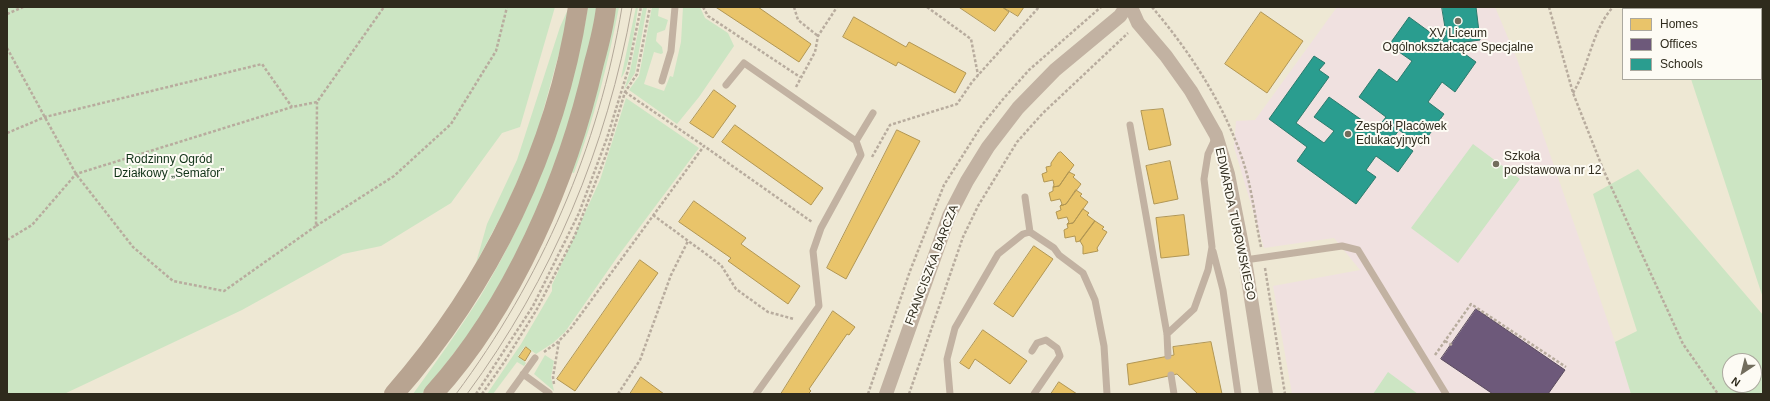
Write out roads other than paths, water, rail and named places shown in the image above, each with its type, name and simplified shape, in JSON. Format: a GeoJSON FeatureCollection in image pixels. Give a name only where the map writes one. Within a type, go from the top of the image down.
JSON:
{"type":"FeatureCollection","features":[{"type":"Feature","properties":{"kind":"main road"},"geometry":{"type":"LineString","coordinates":[[394,394],[431,350],[456,317],[484,270],[510,219],[537,160],[550,123],[568,59],[578,7]]}},
{"type":"Feature","properties":{"kind":"main road"},"geometry":{"type":"LineString","coordinates":[[433,394],[452,373],[497,307],[531,243],[558,181],[587,97],[606,7]]}},
{"type":"Feature","properties":{"kind":"street","name":"FRANCISZKA BARCZA"},"geometry":{"type":"LineString","coordinates":[[886,394],[949,216],[967,181],[988,147],[1018,108],[1055,70],[1120,16],[1126,7]]}},
{"type":"Feature","properties":{"kind":"street","name":"EDWARDA TUROWSKIEGO"},"geometry":{"type":"LineString","coordinates":[[1131,7],[1138,23],[1166,56],[1191,91],[1216,135],[1228,174],[1245,260],[1266,394]]}},
{"type":"Feature","properties":{"kind":"lane"},"geometry":{"type":"LineString","coordinates":[[662,81],[672,46],[675,7]]}},
{"type":"Feature","properties":{"kind":"lane"},"geometry":{"type":"LineString","coordinates":[[726,85],[744,63],[856,141],[861,155],[821,228],[813,251],[820,306],[756,394]]}},
{"type":"Feature","properties":{"kind":"lane"},"geometry":{"type":"LineString","coordinates":[[856,141],[874,113]]}},
{"type":"Feature","properties":{"kind":"lane"},"geometry":{"type":"LineString","coordinates":[[1130,125],[1167,334],[1168,356]]}},
{"type":"Feature","properties":{"kind":"lane"},"geometry":{"type":"LineString","coordinates":[[1216,135],[1208,154],[1204,179],[1212,247],[1223,290],[1238,394]]}},
{"type":"Feature","properties":{"kind":"lane"},"geometry":{"type":"LineString","coordinates":[[1025,197],[1030,232],[1054,248],[1059,255],[1083,273],[1095,300],[1104,346],[1108,394]]}},
{"type":"Feature","properties":{"kind":"lane"},"geometry":{"type":"LineString","coordinates":[[950,394],[946,359],[955,328],[998,254],[1023,234],[1030,232]]}},
{"type":"Feature","properties":{"kind":"lane"},"geometry":{"type":"LineString","coordinates":[[1245,260],[1342,246],[1358,250],[1446,394]]}},
{"type":"Feature","properties":{"kind":"lane"},"geometry":{"type":"LineString","coordinates":[[1167,334],[1194,309],[1208,270],[1212,247]]}},
{"type":"Feature","properties":{"kind":"lane"},"geometry":{"type":"LineString","coordinates":[[1032,351],[1037,343],[1046,340],[1057,348],[1060,356],[1034,394]]}},
{"type":"Feature","properties":{"kind":"lane"},"geometry":{"type":"LineString","coordinates":[[509,394],[535,358]]}},
{"type":"Feature","properties":{"kind":"lane"},"geometry":{"type":"LineString","coordinates":[[523,374],[552,390]]}},
{"type":"Feature","properties":{"kind":"lane"},"geometry":{"type":"LineString","coordinates":[[1171,375],[1174,394]]}},
{"type":"Feature","properties":{"kind":"tram line"},"geometry":{"type":"LineString","coordinates":[[456,394],[487,350],[515,305],[540,258],[562,210],[582,161],[598,110],[612,59],[622,7]]}},
{"type":"Feature","properties":{"kind":"tram line"},"geometry":{"type":"LineString","coordinates":[[467,394],[525,305],[550,258],[572,210],[591,161],[608,110],[632,7]]}},
{"type":"Feature","properties":{"kind":"place","name":"XV Liceum Ogólnokształcące Specjalne"},"geometry":{"type":"Point","coordinates":[1458,21]}},
{"type":"Feature","properties":{"kind":"place","name":"Zespół Placówek Edukacyjnych"},"geometry":{"type":"Point","coordinates":[1348,134]}},
{"type":"Feature","properties":{"kind":"place","name":"Szkoła podstawowa nr 12"},"geometry":{"type":"Point","coordinates":[1496,164]}},
{"type":"Feature","properties":{"kind":"park label","name":"Rodzinny Ogród Działkowy „Semafor”"},"geometry":{"type":"Point","coordinates":[169,167]}}]}
